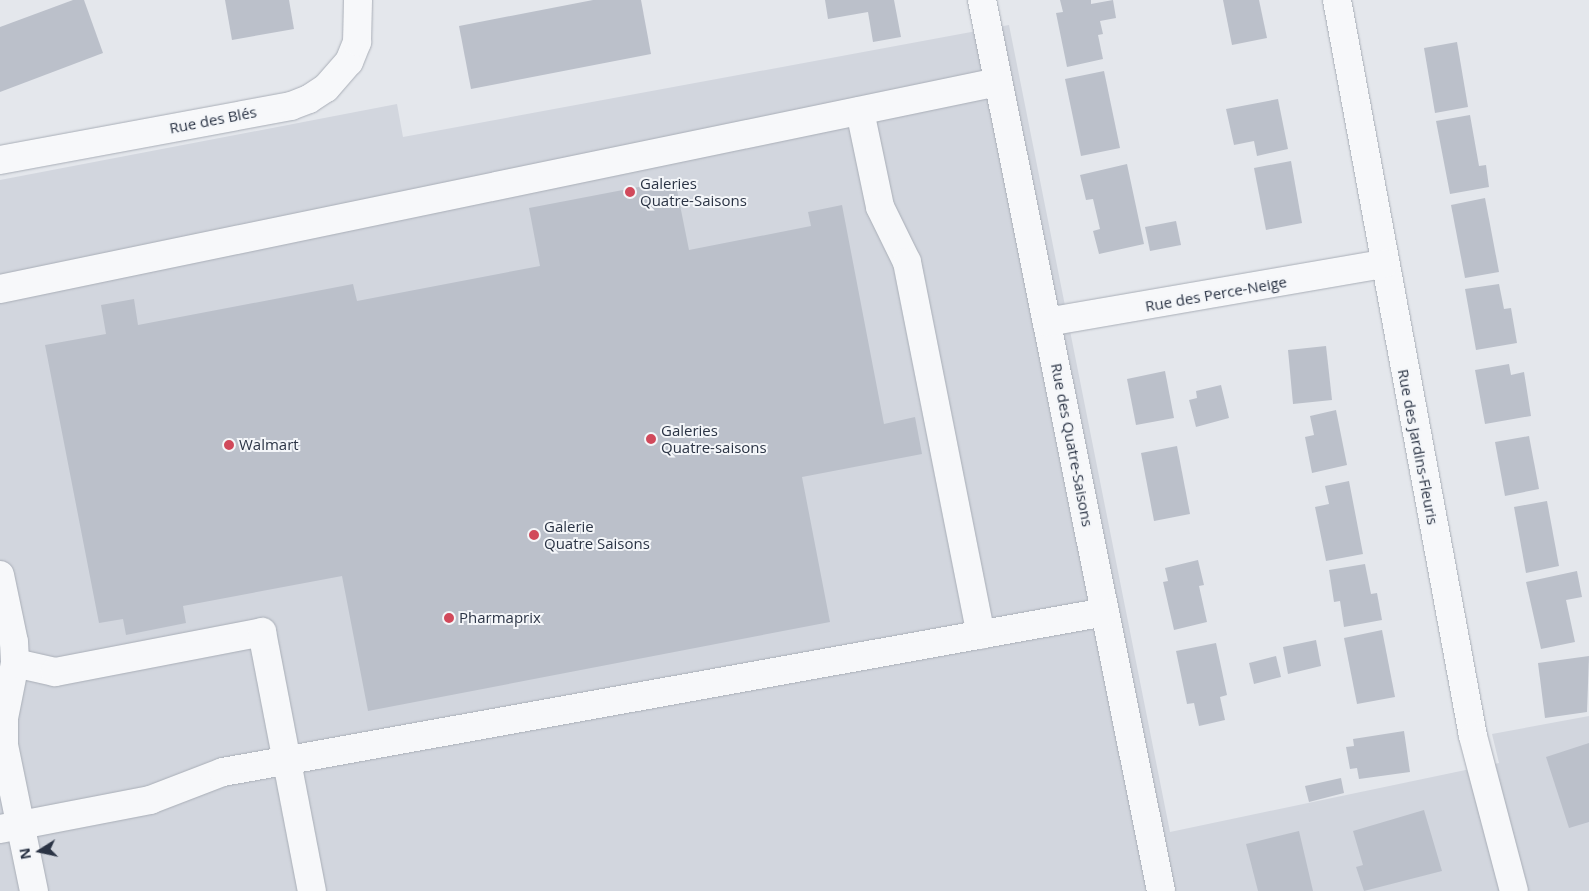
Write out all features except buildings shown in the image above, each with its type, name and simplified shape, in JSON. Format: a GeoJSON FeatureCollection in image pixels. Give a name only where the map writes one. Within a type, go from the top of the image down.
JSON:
{"type":"FeatureCollection","features":[{"type":"Feature","properties":{"kind":"street","name":"Rue des Blés"},"geometry":{"type":"LineString","coordinates":[[0,160],[291,106],[309,99],[326,88],[349,62],[357,42],[358,0]]}},
{"type":"Feature","properties":{"kind":"street","name":"Rue des Quatre-Saisons"},"geometry":{"type":"LineString","coordinates":[[982,0],[1161,891]]}},
{"type":"Feature","properties":{"kind":"street","name":"Rue des Jardins-Fleuris"},"geometry":{"type":"LineString","coordinates":[[1337,0],[1472,736],[1514,891]]}},
{"type":"Feature","properties":{"kind":"street"},"geometry":{"type":"LineString","coordinates":[[0,289],[998,82]]}},
{"type":"Feature","properties":{"kind":"street"},"geometry":{"type":"LineString","coordinates":[[860,111],[880,207],[907,262],[981,635]]}},
{"type":"Feature","properties":{"kind":"street","name":"Rue des Perce-Neige"},"geometry":{"type":"LineString","coordinates":[[1047,322],[1384,264]]}},
{"type":"Feature","properties":{"kind":"street"},"geometry":{"type":"LineString","coordinates":[[0,575],[14,642],[15,663],[4,718],[4,745],[11,827],[34,891]]}},
{"type":"Feature","properties":{"kind":"street"},"geometry":{"type":"LineString","coordinates":[[11,827],[150,800],[223,772],[1105,612]]}},
{"type":"Feature","properties":{"kind":"street"},"geometry":{"type":"LineString","coordinates":[[15,663],[55,672],[262,632],[312,891]]}},
{"type":"Feature","properties":{"kind":"shaded area","name":"Galerie Quatre Saisons"},"geometry":{"type":"Polygon","coordinates":[[[1009,25],[1170,832],[1499,763],[1492,734],[1589,716],[1589,891],[0,891],[0,180],[397,104],[403,137],[1009,25]]]}},
{"type":"Feature","properties":{"kind":"place","name":"Galeries Quatre-Saisons"},"geometry":{"type":"Point","coordinates":[630,192]}},
{"type":"Feature","properties":{"kind":"place","name":"Galeries Quatre-saisons"},"geometry":{"type":"Point","coordinates":[651,439]}},
{"type":"Feature","properties":{"kind":"place","name":"Walmart"},"geometry":{"type":"Point","coordinates":[229,445]}},
{"type":"Feature","properties":{"kind":"place","name":"Galerie Quatre Saisons"},"geometry":{"type":"Point","coordinates":[534,535]}},
{"type":"Feature","properties":{"kind":"place","name":"Pharmaprix"},"geometry":{"type":"Point","coordinates":[449,618]}}]}
